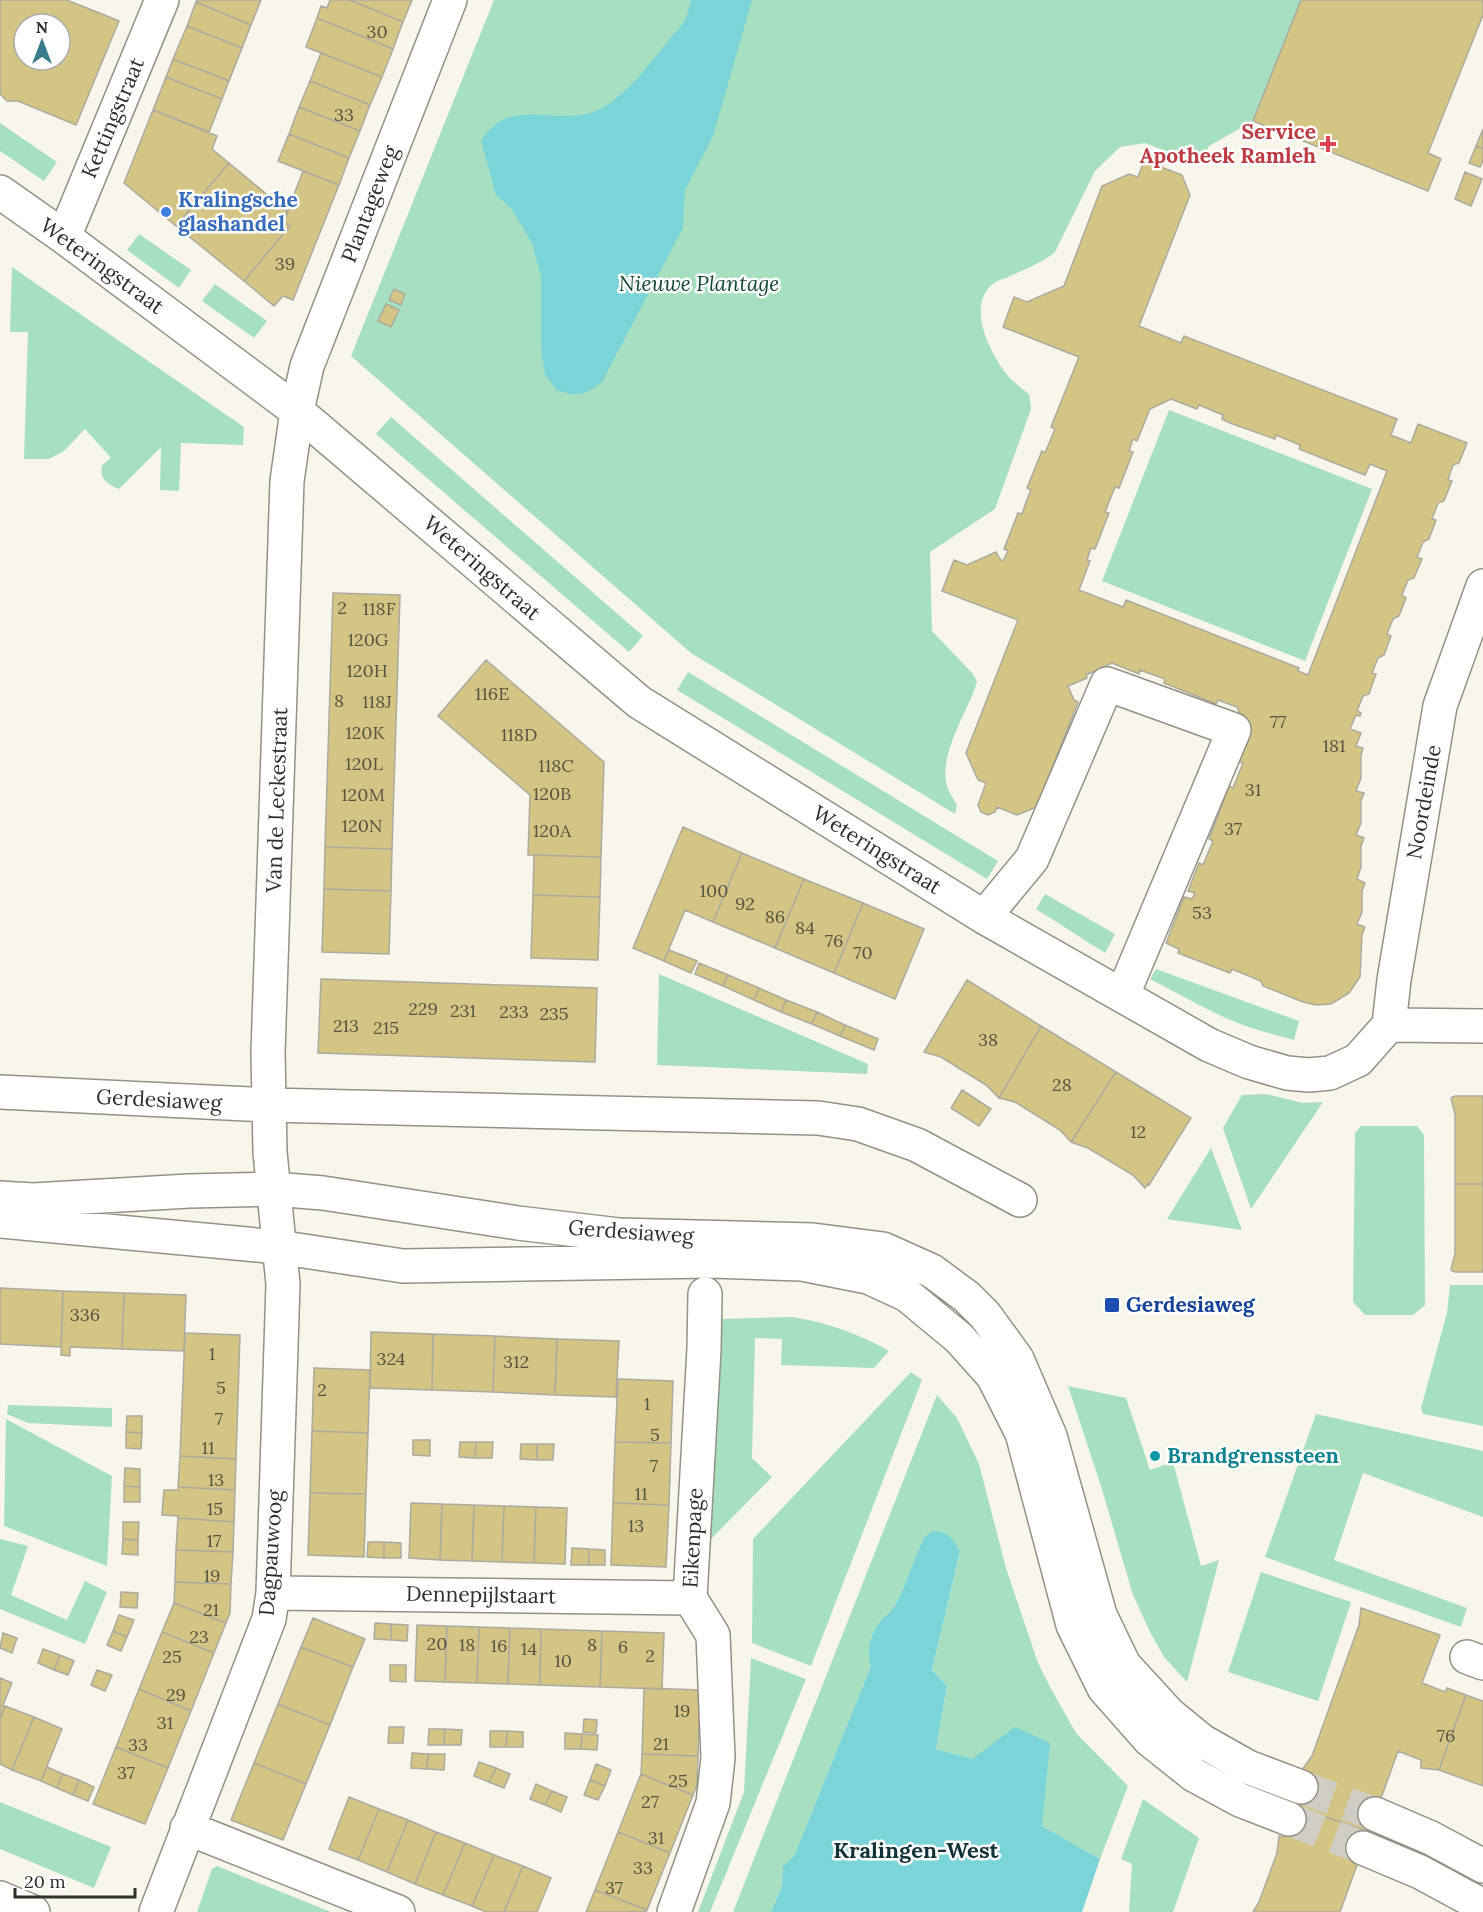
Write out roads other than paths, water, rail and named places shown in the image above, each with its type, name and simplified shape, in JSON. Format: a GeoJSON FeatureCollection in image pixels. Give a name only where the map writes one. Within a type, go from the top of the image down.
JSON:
{"type":"FeatureCollection","features":[{"type":"Feature","properties":{"kind":"street","name":"Kettingstraat"},"geometry":{"type":"LineString","coordinates":[[64,237],[162,0]]}},
{"type":"Feature","properties":{"kind":"street","name":"Plantageweg"},"geometry":{"type":"LineString","coordinates":[[297,411],[307,366],[450,0]]}},
{"type":"Feature","properties":{"kind":"street","name":"Weteringstraat"},"geometry":{"type":"LineString","coordinates":[[0,192],[297,411],[639,702],[984,917],[1123,994],[1209,1045],[1250,1062],[1287,1073],[1309,1075],[1330,1073],[1358,1060],[1389,1025]]}},
{"type":"Feature","properties":{"kind":"street","name":"Van de Leckestraat"},"geometry":{"type":"LineString","coordinates":[[273,1189],[268,1053],[287,492],[297,411]]}},
{"type":"Feature","properties":{"kind":"street","name":"Noordeinde"},"geometry":{"type":"LineString","coordinates":[[1389,1025],[1394,980],[1440,706],[1471,656],[1469,622],[1483,586]]}},
{"type":"Feature","properties":{"kind":"street"},"geometry":{"type":"LineString","coordinates":[[984,917],[1032,859],[1107,684],[1234,730],[1123,994]]}},
{"type":"Feature","properties":{"kind":"street"},"geometry":{"type":"LineString","coordinates":[[1389,1025],[1483,1026]]}},
{"type":"Feature","properties":{"kind":"street","name":"Gerdesiaweg"},"geometry":{"type":"LineString","coordinates":[[0,1092],[269,1105],[818,1118],[858,1124],[917,1145],[1020,1200]]}},
{"type":"Feature","properties":{"kind":"street"},"geometry":{"type":"LineString","coordinates":[[273,1189],[278,1247]]}},
{"type":"Feature","properties":{"kind":"street","name":"Gerdesiaweg"},"geometry":{"type":"LineString","coordinates":[[0,1198],[33,1200],[178,1191],[273,1189],[322,1193],[518,1223],[619,1235],[813,1240],[883,1249],[932,1271],[967,1297],[985,1315],[1017,1359],[1050,1436],[1100,1615],[1124,1665],[1168,1714],[1202,1741],[1248,1767],[1301,1787]]}},
{"type":"Feature","properties":{"kind":"street","name":"Gerdesiaweg"},"geometry":{"type":"LineString","coordinates":[[0,1221],[278,1247],[403,1266],[711,1261],[802,1264],[867,1277],[907,1295],[959,1338],[993,1376],[1022,1433],[1073,1625],[1104,1688],[1149,1740],[1194,1775],[1240,1800],[1290,1819]]}},
{"type":"Feature","properties":{"kind":"street","name":"Dagpauwoog"},"geometry":{"type":"LineString","coordinates":[[156,1912],[269,1619],[273,1593],[283,1284],[278,1247]]}},
{"type":"Feature","properties":{"kind":"street","name":"Eikenpage"},"geometry":{"type":"LineString","coordinates":[[674,1912],[713,1803],[718,1758],[713,1635],[690,1598],[705,1294]]}},
{"type":"Feature","properties":{"kind":"street","name":"Dennepijlstaart"},"geometry":{"type":"LineString","coordinates":[[273,1593],[690,1598]]}},
{"type":"Feature","properties":{"kind":"street"},"geometry":{"type":"LineString","coordinates":[[1375,1814],[1431,1838],[1483,1866]]}},
{"type":"Feature","properties":{"kind":"street"},"geometry":{"type":"LineString","coordinates":[[188,1828],[399,1912]]}},
{"type":"Feature","properties":{"kind":"street"},"geometry":{"type":"LineString","coordinates":[[1363,1848],[1420,1872],[1483,1906]]}},
{"type":"Feature","properties":{"kind":"street"},"geometry":{"type":"LineString","coordinates":[[0,1898],[33,1912]]}},
{"type":"Feature","properties":{"kind":"water"},"geometry":{"type":"Polygon","coordinates":[[[691,0],[752,0],[713,136],[685,190],[683,228],[602,382],[580,394],[556,390],[545,374],[541,350],[541,276],[532,243],[511,208],[496,195],[481,141],[491,128],[502,120],[514,116],[526,114],[581,115],[594,112],[607,105],[632,84],[681,26],[691,0]]]}},
{"type":"Feature","properties":{"kind":"water"},"geometry":{"type":"Polygon","coordinates":[[[933,1531],[950,1537],[960,1552],[932,1670],[947,1686],[936,1749],[972,1759],[1015,1727],[1050,1743],[1042,1826],[1100,1859],[1082,1912],[771,1912],[782,1886],[783,1866],[794,1856],[871,1666],[869,1648],[872,1635],[878,1624],[897,1602],[924,1537],[933,1531]]]}},
{"type":"Feature","properties":{"kind":"tunnel"},"geometry":{"type":"LineString","coordinates":[[1301,1787],[1375,1814]]}},
{"type":"Feature","properties":{"kind":"tunnel"},"geometry":{"type":"LineString","coordinates":[[1289,1819],[1363,1848]]}},
{"type":"Feature","properties":{"kind":"place","name":"Service Apotheek Ramleh"},"geometry":{"type":"Point","coordinates":[1328,144]}},
{"type":"Feature","properties":{"kind":"place","name":"Kralingsche glashandel"},"geometry":{"type":"Point","coordinates":[166,212]}},
{"type":"Feature","properties":{"kind":"place","name":"Gerdesiaweg"},"geometry":{"type":"Point","coordinates":[1112,1305]}},
{"type":"Feature","properties":{"kind":"place","name":"Brandgrenssteen"},"geometry":{"type":"Point","coordinates":[1155,1456]}},
{"type":"Feature","properties":{"kind":"district","name":"Kralingen-West"},"geometry":{"type":"Point","coordinates":[916,1850]}},
{"type":"Feature","properties":{"kind":"park label","name":"Nieuwe Plantage"},"geometry":{"type":"Point","coordinates":[699,284]}}]}
